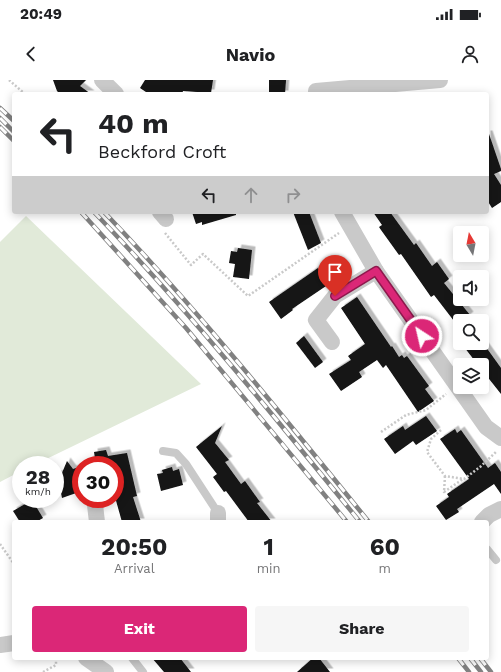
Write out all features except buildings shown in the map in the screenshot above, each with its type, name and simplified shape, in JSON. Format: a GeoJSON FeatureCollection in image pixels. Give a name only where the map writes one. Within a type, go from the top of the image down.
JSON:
{"type":"FeatureCollection","features":[{"type":"Feature","properties":{"kind":"street"},"geometry":{"type":"LineString","coordinates":[[102,80],[114,92]]}},
{"type":"Feature","properties":{"kind":"street"},"geometry":{"type":"LineString","coordinates":[[316,88],[440,80]]}},
{"type":"Feature","properties":{"kind":"street"},"geometry":{"type":"LineString","coordinates":[[343,214],[376,271],[486,427],[501,438]]}},
{"type":"Feature","properties":{"kind":"street"},"geometry":{"type":"LineString","coordinates":[[332,342],[316,320],[335,296],[376,271]]}},
{"type":"Feature","properties":{"kind":"street"},"geometry":{"type":"LineString","coordinates":[[95,508],[98,520]]}},
{"type":"Feature","properties":{"kind":"street"},"geometry":{"type":"LineString","coordinates":[[484,520],[489,515],[501,509]]}},
{"type":"Feature","properties":{"kind":"street"},"geometry":{"type":"LineString","coordinates":[[0,645],[12,643]]}},
{"type":"Feature","properties":{"kind":"street"},"geometry":{"type":"LineString","coordinates":[[89,660],[106,672]]}},
{"type":"Feature","properties":{"kind":"lane"},"geometry":{"type":"LineString","coordinates":[[163,452],[176,453],[186,464],[218,517]]}},
{"type":"Feature","properties":{"kind":"lane"},"geometry":{"type":"LineString","coordinates":[[489,551],[496,560]]}},
{"type":"Feature","properties":{"kind":"lane"},"geometry":{"type":"LineString","coordinates":[[134,660],[143,672]]}},
{"type":"Feature","properties":{"kind":"path"},"geometry":{"type":"LineString","coordinates":[[9,80],[23,92]]}},
{"type":"Feature","properties":{"kind":"path"},"geometry":{"type":"LineString","coordinates":[[162,217],[191,265],[203,254],[248,296],[342,232]]}},
{"type":"Feature","properties":{"kind":"path"},"geometry":{"type":"LineString","coordinates":[[380,432],[406,415],[426,410],[450,391]]}},
{"type":"Feature","properties":{"kind":"path"},"geometry":{"type":"LineString","coordinates":[[441,430],[431,439],[427,452],[445,476],[444,492],[480,467],[501,448]]}},
{"type":"Feature","properties":{"kind":"path"},"geometry":{"type":"LineString","coordinates":[[445,476],[464,479]]}},
{"type":"Feature","properties":{"kind":"path"},"geometry":{"type":"LineString","coordinates":[[0,544],[12,561]]}},
{"type":"Feature","properties":{"kind":"path"},"geometry":{"type":"LineString","coordinates":[[43,672],[56,665],[56,660]]}},
{"type":"Feature","properties":{"kind":"green space"},"geometry":{"type":"Polygon","coordinates":[[[26,216],[201,384],[53,456],[12,456],[12,476],[0,482],[0,242],[26,216]]]}},
{"type":"Feature","properties":{"kind":"railway"},"geometry":{"type":"LineString","coordinates":[[0,108],[12,119]]}},
{"type":"Feature","properties":{"kind":"railway"},"geometry":{"type":"LineString","coordinates":[[0,118],[12,130]]}},
{"type":"Feature","properties":{"kind":"railway"},"geometry":{"type":"LineString","coordinates":[[0,127],[12,139]]}},
{"type":"Feature","properties":{"kind":"railway"},"geometry":{"type":"LineString","coordinates":[[83,214],[186,328],[345,520]]}},
{"type":"Feature","properties":{"kind":"railway"},"geometry":{"type":"LineString","coordinates":[[96,214],[197,325],[358,520]]}},
{"type":"Feature","properties":{"kind":"railway"},"geometry":{"type":"LineString","coordinates":[[106,214],[206,325],[367,520]]}},
{"type":"Feature","properties":{"kind":"railway"},"geometry":{"type":"LineString","coordinates":[[460,660],[469,672]]}},
{"type":"Feature","properties":{"kind":"railway"},"geometry":{"type":"LineString","coordinates":[[472,660],[481,672]]}},
{"type":"Feature","properties":{"kind":"railway"},"geometry":{"type":"LineString","coordinates":[[482,660],[491,672]]}},
{"type":"Feature","properties":{"kind":"route"},"geometry":{"type":"LineString","coordinates":[[335,296],[376,271],[422,336]]}}]}
